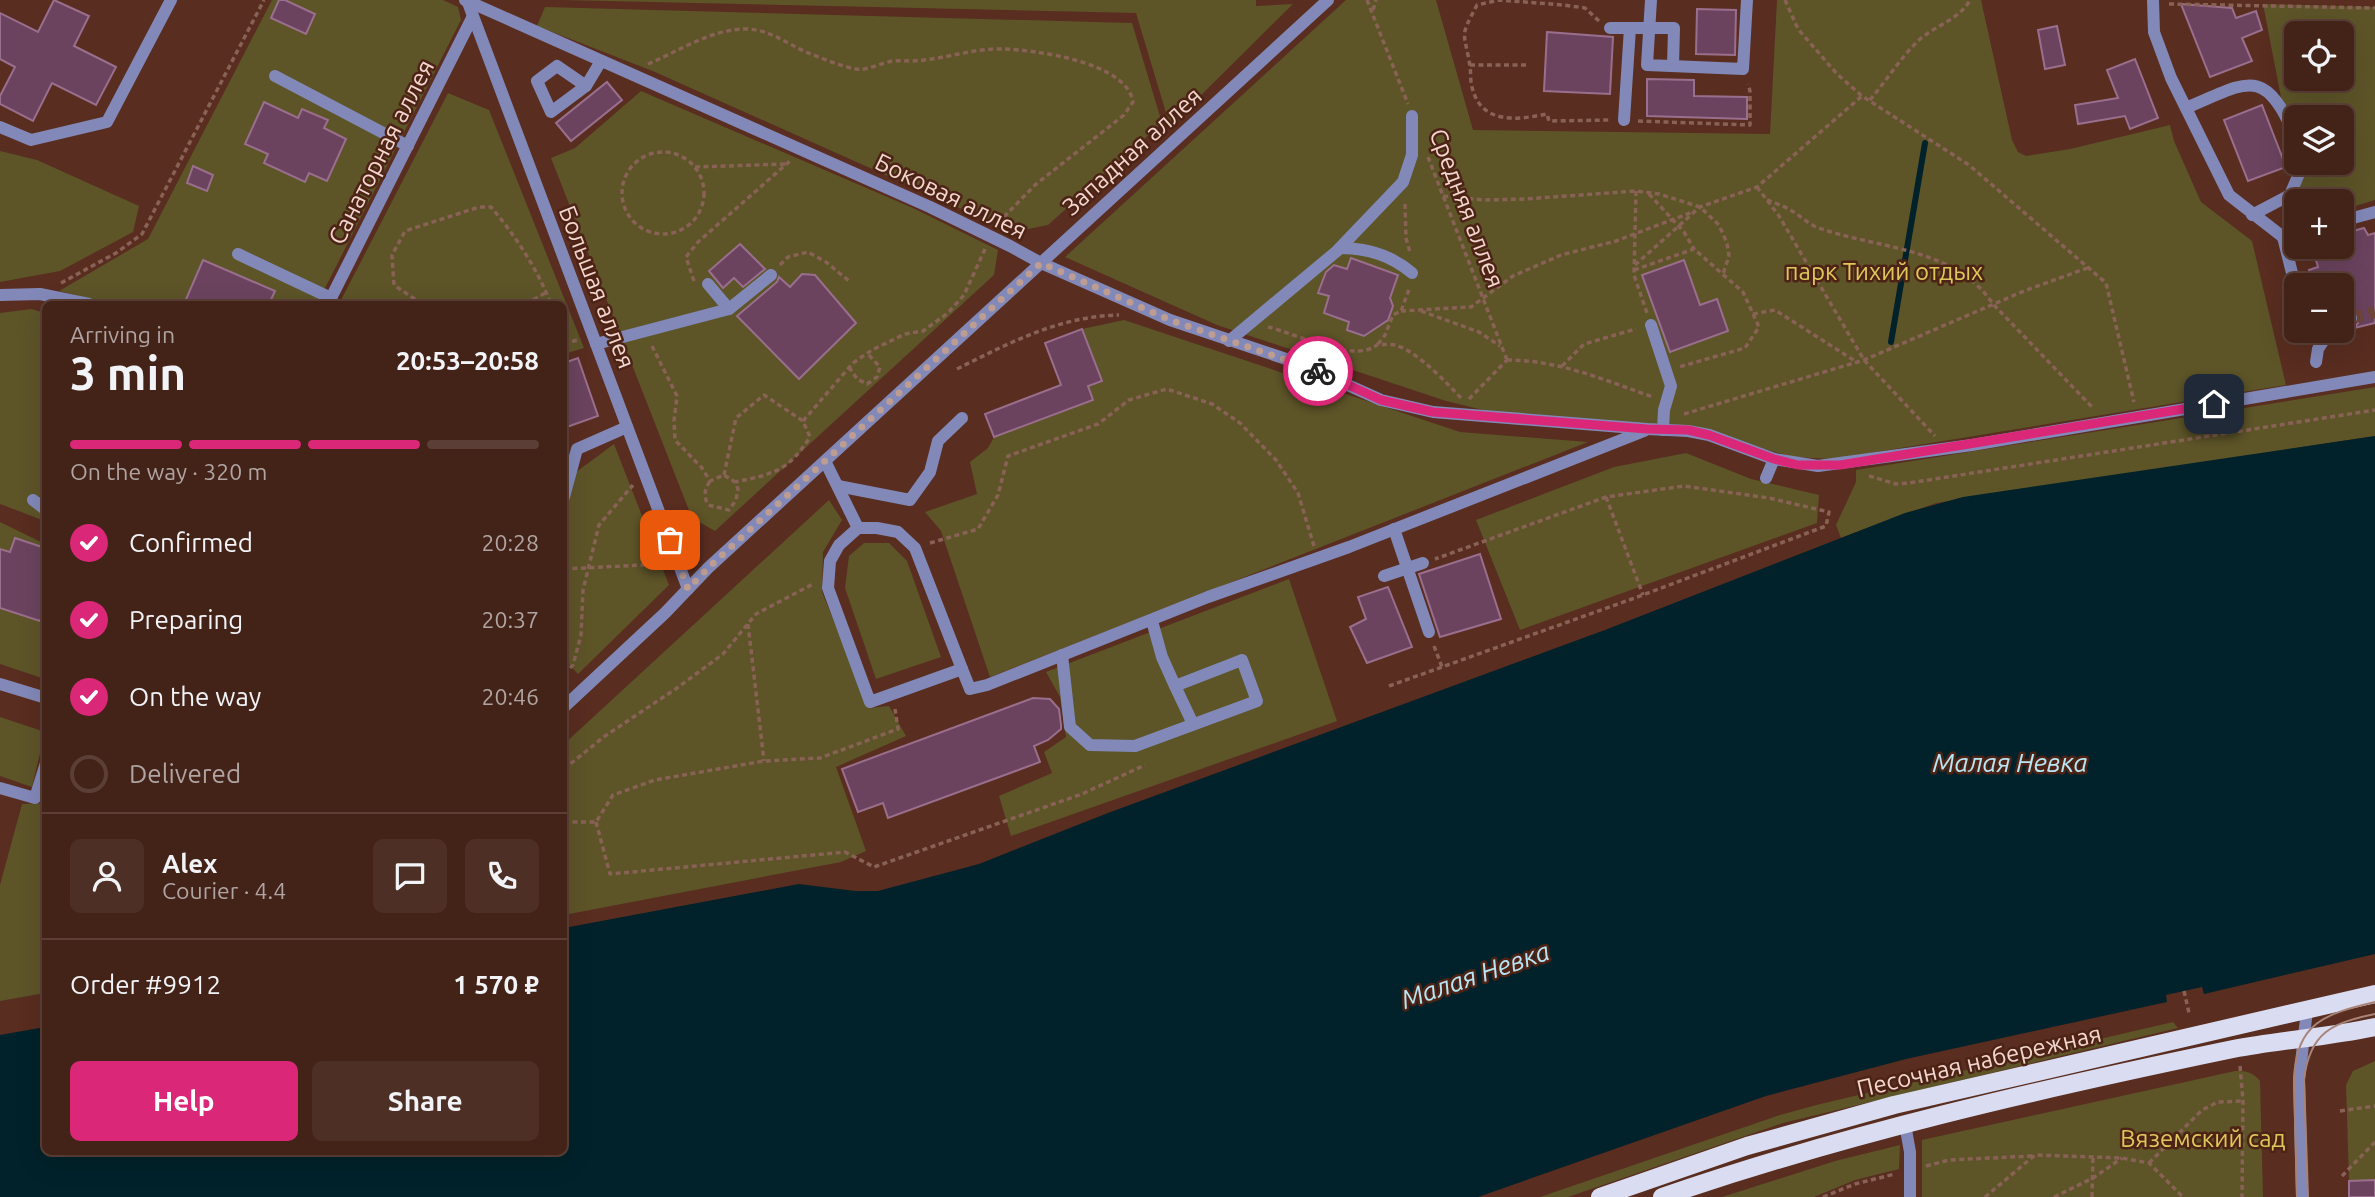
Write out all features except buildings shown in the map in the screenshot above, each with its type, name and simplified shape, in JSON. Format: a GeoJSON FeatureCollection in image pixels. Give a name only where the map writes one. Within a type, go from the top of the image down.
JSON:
{"type":"FeatureCollection","features":[{"type":"Feature","properties":{"kind":"main road","name":"Песочная набережная"},"geometry":{"type":"LineString","coordinates":[[1600,1197],[1747,1146],[1836,1121],[2375,994]]}},
{"type":"Feature","properties":{"kind":"main road","name":"Песочная набережная"},"geometry":{"type":"LineString","coordinates":[[1662,1197],[1754,1165],[1905,1124],[2236,1049],[2375,1027]]}},
{"type":"Feature","properties":{"kind":"street"},"geometry":{"type":"LineString","coordinates":[[0,127],[31,140],[107,122],[171,0]]}},
{"type":"Feature","properties":{"kind":"street","name":"Боковая аллея"},"geometry":{"type":"LineString","coordinates":[[466,0],[797,147],[991,236],[1041,263],[1170,320],[1301,363],[1381,400],[1413,408],[1458,415],[1688,430],[1798,465],[1840,465],[2375,377]]}},
{"type":"Feature","properties":{"kind":"street","name":"Большая аллея"},"geometry":{"type":"LineString","coordinates":[[466,0],[688,589]]}},
{"type":"Feature","properties":{"kind":"street","name":"Западная аллея"},"geometry":{"type":"LineString","coordinates":[[568,702],[825,461],[1328,0]]}},
{"type":"Feature","properties":{"kind":"street"},"geometry":{"type":"LineString","coordinates":[[1647,65],[1651,0]]}},
{"type":"Feature","properties":{"kind":"street"},"geometry":{"type":"LineString","coordinates":[[1627,64],[1743,69],[1747,0]]}},
{"type":"Feature","properties":{"kind":"street"},"geometry":{"type":"LineString","coordinates":[[2153,2],[2154,32],[2171,78],[2229,195],[2283,237],[2292,273]]}},
{"type":"Feature","properties":{"kind":"street"},"geometry":{"type":"LineString","coordinates":[[472,18],[491,11]]}},
{"type":"Feature","properties":{"kind":"street","name":"Санаторная аллея"},"geometry":{"type":"LineString","coordinates":[[330,301],[472,18]]}},
{"type":"Feature","properties":{"kind":"street"},"geometry":{"type":"LineString","coordinates":[[1610,28],[1674,28],[1673,66]]}},
{"type":"Feature","properties":{"kind":"street"},"geometry":{"type":"LineString","coordinates":[[1624,120],[1630,28]]}},
{"type":"Feature","properties":{"kind":"street"},"geometry":{"type":"LineString","coordinates":[[586,86],[601,61]]}},
{"type":"Feature","properties":{"kind":"street"},"geometry":{"type":"LineString","coordinates":[[275,76],[408,146]]}},
{"type":"Feature","properties":{"kind":"street"},"geometry":{"type":"LineString","coordinates":[[2186,108],[2232,88],[2245,84],[2260,85],[2276,100],[2284,115]]}},
{"type":"Feature","properties":{"kind":"street"},"geometry":{"type":"LineString","coordinates":[[1228,341],[1340,248],[1403,182],[1412,155],[1412,116]]}},
{"type":"Feature","properties":{"kind":"street"},"geometry":{"type":"LineString","coordinates":[[2252,215],[2290,195],[2298,175]]}},
{"type":"Feature","properties":{"kind":"street"},"geometry":{"type":"LineString","coordinates":[[2354,218],[2375,212]]}},
{"type":"Feature","properties":{"kind":"street"},"geometry":{"type":"LineString","coordinates":[[1340,248],[1388,256],[1412,273]]}},
{"type":"Feature","properties":{"kind":"street"},"geometry":{"type":"LineString","coordinates":[[237,254],[330,301]]}},
{"type":"Feature","properties":{"kind":"street"},"geometry":{"type":"LineString","coordinates":[[596,344],[729,309],[771,275]]}},
{"type":"Feature","properties":{"kind":"street"},"geometry":{"type":"LineString","coordinates":[[708,284],[729,309]]}},
{"type":"Feature","properties":{"kind":"street"},"geometry":{"type":"LineString","coordinates":[[0,295],[40,293],[76,301]]}},
{"type":"Feature","properties":{"kind":"street"},"geometry":{"type":"LineString","coordinates":[[1651,325],[1671,386],[1663,417],[1663,430]]}},
{"type":"Feature","properties":{"kind":"street"},"geometry":{"type":"LineString","coordinates":[[2316,362],[2322,343]]}},
{"type":"Feature","properties":{"kind":"street"},"geometry":{"type":"LineString","coordinates":[[838,486],[910,500],[930,472],[938,441],[962,418]]}},
{"type":"Feature","properties":{"kind":"street"},"geometry":{"type":"LineString","coordinates":[[567,486],[577,449],[627,427]]}},
{"type":"Feature","properties":{"kind":"street"},"geometry":{"type":"LineString","coordinates":[[962,668],[870,702],[828,588],[830,561],[839,545],[858,528],[898,532],[915,548],[962,668],[970,689],[987,685],[1208,597],[1349,547],[1647,429]]}},
{"type":"Feature","properties":{"kind":"street"},"geometry":{"type":"LineString","coordinates":[[1766,478],[1774,459]]}},
{"type":"Feature","properties":{"kind":"street"},"geometry":{"type":"LineString","coordinates":[[825,461],[858,528]]}},
{"type":"Feature","properties":{"kind":"street"},"geometry":{"type":"LineString","coordinates":[[33,500],[42,507]]}},
{"type":"Feature","properties":{"kind":"street"},"geometry":{"type":"LineString","coordinates":[[1394,529],[1429,632]]}},
{"type":"Feature","properties":{"kind":"street"},"geometry":{"type":"LineString","coordinates":[[1384,576],[1423,563]]}},
{"type":"Feature","properties":{"kind":"street"},"geometry":{"type":"LineString","coordinates":[[1152,621],[1162,657],[1194,724]]}},
{"type":"Feature","properties":{"kind":"street"},"geometry":{"type":"LineString","coordinates":[[1062,655],[1070,727],[1090,745],[1135,746],[1256,701],[1242,660],[1175,686]]}},
{"type":"Feature","properties":{"kind":"street"},"geometry":{"type":"LineString","coordinates":[[0,684],[42,697]]}},
{"type":"Feature","properties":{"kind":"street"},"geometry":{"type":"LineString","coordinates":[[0,788],[36,798],[42,777]]}},
{"type":"Feature","properties":{"kind":"street"},"geometry":{"type":"LineString","coordinates":[[2302,1197],[2299,1080],[2306,1010]]}},
{"type":"Feature","properties":{"kind":"street"},"geometry":{"type":"LineString","coordinates":[[1905,1124],[1910,1152],[1910,1197]]}},
{"type":"Feature","properties":{"kind":"path"},"geometry":{"type":"LineString","coordinates":[[40,293],[116,253],[142,234],[264,0]]}},
{"type":"Feature","properties":{"kind":"path","name":"Средняя аллея"},"geometry":{"type":"LineString","coordinates":[[1367,0],[1412,116]]}},
{"type":"Feature","properties":{"kind":"path"},"geometry":{"type":"LineString","coordinates":[[1372,12],[1376,0]]}},
{"type":"Feature","properties":{"kind":"path"},"geometry":{"type":"LineString","coordinates":[[1610,28],[1585,8],[1499,0],[1477,5],[1463,30],[1472,88],[1480,106],[1486,113],[1497,118],[1547,114],[1549,121],[1624,120],[1750,125],[1750,91],[1743,69]]}},
{"type":"Feature","properties":{"kind":"path"},"geometry":{"type":"LineString","coordinates":[[1785,0],[1798,29],[1837,74],[1862,96],[1969,165],[2106,283],[2135,407]]}},
{"type":"Feature","properties":{"kind":"path"},"geometry":{"type":"LineString","coordinates":[[1870,100],[1919,41],[1964,12],[1970,0]]}},
{"type":"Feature","properties":{"kind":"path"},"geometry":{"type":"LineString","coordinates":[[2153,2],[2375,8]]}},
{"type":"Feature","properties":{"kind":"path"},"geometry":{"type":"LineString","coordinates":[[628,73],[724,31],[749,29],[775,34],[806,51],[858,70],[892,61],[923,61],[968,52],[1003,49],[1067,58],[1095,66],[1118,80],[1131,92],[1133,102],[1124,115],[1035,185],[999,222],[964,295],[948,313],[923,331],[905,334],[867,353],[849,367],[803,421]]}},
{"type":"Feature","properties":{"kind":"path"},"geometry":{"type":"LineString","coordinates":[[1470,65],[1529,65]]}},
{"type":"Feature","properties":{"kind":"path"},"geometry":{"type":"LineString","coordinates":[[1635,267],[1700,207],[1757,187],[1862,96]]}},
{"type":"Feature","properties":{"kind":"path"},"geometry":{"type":"LineString","coordinates":[[708,284],[697,288],[689,272],[686,257],[698,242],[789,164],[797,147]]}},
{"type":"Feature","properties":{"kind":"path","name":"Средняя аллея"},"geometry":{"type":"LineString","coordinates":[[1426,150],[1507,360]]}},
{"type":"Feature","properties":{"kind":"path"},"geometry":{"type":"LineString","coordinates":[[695,167],[702,178],[705,192],[703,206],[687,228],[660,235],[635,224],[622,200],[622,187],[626,174],[635,163],[646,156],[659,152],[672,153],[695,167],[789,164]]}},
{"type":"Feature","properties":{"kind":"path"},"geometry":{"type":"LineString","coordinates":[[1757,187],[1779,216],[1864,360],[1937,437]]}},
{"type":"Feature","properties":{"kind":"path"},"geometry":{"type":"LineString","coordinates":[[1562,366],[1584,344],[1651,325],[1634,275],[1636,191]]}},
{"type":"Feature","properties":{"kind":"path"},"geometry":{"type":"LineString","coordinates":[[1443,196],[1484,200],[1648,192],[1700,207],[1719,225],[1729,256],[1723,274]]}},
{"type":"Feature","properties":{"kind":"path"},"geometry":{"type":"LineString","coordinates":[[1648,192],[1694,249],[1743,292],[1759,327],[1745,348],[1666,370]]}},
{"type":"Feature","properties":{"kind":"path"},"geometry":{"type":"LineString","coordinates":[[1767,200],[1789,208],[1815,227],[1927,255],[1944,262],[1984,291],[1993,304],[2097,412]]}},
{"type":"Feature","properties":{"kind":"path"},"geometry":{"type":"LineString","coordinates":[[418,301],[394,285],[392,255],[405,231],[479,207],[491,207],[504,222],[550,301]]}},
{"type":"Feature","properties":{"kind":"path"},"geometry":{"type":"LineString","coordinates":[[1401,310],[1471,307],[1513,276],[1561,255],[1635,235],[1695,211]]}},
{"type":"Feature","properties":{"kind":"path"},"geometry":{"type":"LineString","coordinates":[[1635,267],[1694,249]]}},
{"type":"Feature","properties":{"kind":"path"},"geometry":{"type":"LineString","coordinates":[[771,275],[788,257],[808,252],[826,262],[849,281]]}},
{"type":"Feature","properties":{"kind":"path"},"geometry":{"type":"LineString","coordinates":[[1684,414],[1864,360],[1993,304],[2090,267]]}},
{"type":"Feature","properties":{"kind":"path"},"geometry":{"type":"LineString","coordinates":[[531,301],[546,293]]}},
{"type":"Feature","properties":{"kind":"path"},"geometry":{"type":"LineString","coordinates":[[1419,310],[1479,332],[1502,346]]}},
{"type":"Feature","properties":{"kind":"path"},"geometry":{"type":"LineString","coordinates":[[1753,314],[1775,310],[1856,362]]}},
{"type":"Feature","properties":{"kind":"path"},"geometry":{"type":"LineString","coordinates":[[957,369],[1063,321],[1127,314]]}},
{"type":"Feature","properties":{"kind":"path"},"geometry":{"type":"LineString","coordinates":[[1249,324],[1270,327],[1356,352],[1373,350],[1378,344],[1395,345],[1415,357],[1447,383],[1466,403],[1507,360],[1534,360],[1562,366],[1668,402]]}},
{"type":"Feature","properties":{"kind":"path"},"geometry":{"type":"LineString","coordinates":[[644,332],[677,396],[675,440],[702,468],[710,481]]}},
{"type":"Feature","properties":{"kind":"path"},"geometry":{"type":"LineString","coordinates":[[849,367],[858,380],[867,384],[877,377],[880,367],[867,353]]}},
{"type":"Feature","properties":{"kind":"path"},"geometry":{"type":"LineString","coordinates":[[915,548],[978,529],[998,495],[1008,456],[1098,424],[1129,400],[1167,389],[1212,404],[1240,423],[1276,460],[1298,493],[1317,558]]}},
{"type":"Feature","properties":{"kind":"path"},"geometry":{"type":"LineString","coordinates":[[724,475],[736,418],[764,395],[803,421],[810,437],[786,467],[761,477],[735,482]]}},
{"type":"Feature","properties":{"kind":"path"},"geometry":{"type":"LineString","coordinates":[[1864,475],[1896,484],[1909,483],[2375,410]]}},
{"type":"Feature","properties":{"kind":"path"},"geometry":{"type":"LineString","coordinates":[[567,671],[573,665],[581,635],[583,590],[599,525],[618,505],[643,468]]}},
{"type":"Feature","properties":{"kind":"path"},"geometry":{"type":"LineString","coordinates":[[724,475],[735,482],[738,488],[736,500],[729,510],[708,505],[705,499],[705,490],[710,481],[724,475]]}},
{"type":"Feature","properties":{"kind":"path"},"geometry":{"type":"LineString","coordinates":[[1389,686],[1826,526],[1829,512],[1769,498],[1684,486],[1606,498],[1423,563]]}},
{"type":"Feature","properties":{"kind":"path"},"geometry":{"type":"LineString","coordinates":[[1606,498],[1643,595]]}},
{"type":"Feature","properties":{"kind":"path"},"geometry":{"type":"LineString","coordinates":[[567,569],[679,564]]}},
{"type":"Feature","properties":{"kind":"path"},"geometry":{"type":"LineString","coordinates":[[567,767],[605,736],[723,654],[756,614],[818,582],[828,580]]}},
{"type":"Feature","properties":{"kind":"path"},"geometry":{"type":"LineString","coordinates":[[748,623],[764,761]]}},
{"type":"Feature","properties":{"kind":"path"},"geometry":{"type":"LineString","coordinates":[[1429,632],[1442,667]]}},
{"type":"Feature","properties":{"kind":"path"},"geometry":{"type":"LineString","coordinates":[[893,694],[898,729],[820,758],[764,761],[655,780],[613,795],[596,822],[610,874],[845,852],[874,867],[1082,794],[1144,765]]}},
{"type":"Feature","properties":{"kind":"path"},"geometry":{"type":"LineString","coordinates":[[567,822],[596,822]]}},
{"type":"Feature","properties":{"kind":"path"},"geometry":{"type":"LineString","coordinates":[[2184,991],[2189,1013]]}},
{"type":"Feature","properties":{"kind":"path"},"geometry":{"type":"LineString","coordinates":[[2239,1062],[2243,1101],[2242,1197]]}},
{"type":"Feature","properties":{"kind":"path"},"geometry":{"type":"LineString","coordinates":[[2149,1163],[2202,1110],[2218,1102],[2243,1101]]}},
{"type":"Feature","properties":{"kind":"path"},"geometry":{"type":"LineString","coordinates":[[2340,1111],[2375,1106]]}},
{"type":"Feature","properties":{"kind":"path"},"geometry":{"type":"LineString","coordinates":[[2342,1176],[2375,1143]]}},
{"type":"Feature","properties":{"kind":"path"},"geometry":{"type":"LineString","coordinates":[[1985,1197],[2035,1155],[2122,1158],[2149,1163],[2183,1197]]}},
{"type":"Feature","properties":{"kind":"path"},"geometry":{"type":"LineString","coordinates":[[2092,1197],[2093,1157]]}},
{"type":"Feature","properties":{"kind":"path"},"geometry":{"type":"LineString","coordinates":[[2054,1197],[2093,1178],[2122,1158]]}},
{"type":"Feature","properties":{"kind":"green space"},"geometry":{"type":"Polygon","coordinates":[[[272,0],[443,0],[458,7],[461,20],[319,301],[96,301],[59,291],[148,239],[272,0]]]}},
{"type":"Feature","properties":{"kind":"green space"},"geometry":{"type":"Polygon","coordinates":[[[562,0],[1256,0],[1256,6],[1293,4],[1170,126],[1136,13],[562,0]]]}},
{"type":"Feature","properties":{"kind":"green space","name":"парк Тихий отдых"},"geometry":{"type":"Polygon","coordinates":[[[1346,0],[1436,0],[1473,130],[1770,134],[1777,0],[1981,0],[2012,140],[2018,152],[2026,156],[2070,149],[2170,125],[2174,141],[2201,202],[2252,241],[2286,385],[1833,459],[1793,457],[1674,424],[1643,424],[1487,411],[1446,401],[1217,325],[1065,257],[1346,0]]]}},
{"type":"Feature","properties":{"kind":"green space"},"geometry":{"type":"Polygon","coordinates":[[[2263,4],[2375,7],[2375,200],[2354,206],[2354,189],[2299,189],[2296,175],[2354,175],[2354,105],[2284,105],[2284,113],[2263,4]]]}},
{"type":"Feature","properties":{"kind":"green space"},"geometry":{"type":"Polygon","coordinates":[[[545,7],[1132,23],[1162,123],[1048,225],[1013,232],[655,72],[537,26],[545,7]]]}},
{"type":"Feature","properties":{"kind":"green space"},"geometry":{"type":"Polygon","coordinates":[[[641,91],[913,208],[998,250],[994,275],[715,531],[692,518],[551,158],[575,148],[641,91]]]}},
{"type":"Feature","properties":{"kind":"green space"},"geometry":{"type":"Polygon","coordinates":[[[448,93],[489,110],[565,301],[341,301],[448,93]]]}},
{"type":"Feature","properties":{"kind":"green space"},"geometry":{"type":"Polygon","coordinates":[[[0,151],[37,160],[139,206],[133,232],[60,271],[0,282],[0,151]]]}},
{"type":"Feature","properties":{"kind":"green space"},"geometry":{"type":"Polygon","coordinates":[[[567,305],[584,348],[567,353],[567,305]]]}},
{"type":"Feature","properties":{"kind":"green space"},"geometry":{"type":"Polygon","coordinates":[[[31,309],[42,312],[42,520],[0,504],[0,313],[31,309]]]}},
{"type":"Feature","properties":{"kind":"green space"},"geometry":{"type":"Polygon","coordinates":[[[1124,320],[1460,432],[1588,442],[990,677],[941,531],[925,512],[977,494],[970,462],[988,448],[994,437],[1093,400],[1088,386],[1102,380],[1082,329],[1124,320]]]}},
{"type":"Feature","properties":{"kind":"green space"},"geometry":{"type":"Polygon","coordinates":[[[2375,387],[2375,436],[1936,503],[1841,538],[1836,525],[1856,482],[1856,470],[2375,387]]]}},
{"type":"Feature","properties":{"kind":"green space"},"geometry":{"type":"Polygon","coordinates":[[[614,444],[669,585],[578,674],[567,662],[567,479],[614,444]]]}},
{"type":"Feature","properties":{"kind":"green space"},"geometry":{"type":"Polygon","coordinates":[[[1686,453],[1751,479],[1819,495],[1817,523],[1520,630],[1476,520],[1614,467],[1686,453]]]}},
{"type":"Feature","properties":{"kind":"green space"},"geometry":{"type":"Polygon","coordinates":[[[829,500],[842,520],[823,552],[822,592],[869,708],[889,706],[906,736],[836,767],[866,851],[841,862],[567,914],[567,741],[829,500]]]}},
{"type":"Feature","properties":{"kind":"green space"},"geometry":{"type":"Polygon","coordinates":[[[0,522],[42,543],[42,678],[0,664],[0,522]]]}},
{"type":"Feature","properties":{"kind":"green space"},"geometry":{"type":"Polygon","coordinates":[[[864,543],[889,543],[907,561],[941,657],[876,679],[845,588],[849,556],[864,543]]]}},
{"type":"Feature","properties":{"kind":"green space"},"geometry":{"type":"Polygon","coordinates":[[[1289,579],[1337,721],[1011,836],[999,796],[1052,773],[1044,752],[1066,737],[1060,697],[1046,672],[1289,579]]]}},
{"type":"Feature","properties":{"kind":"green space"},"geometry":{"type":"Polygon","coordinates":[[[0,717],[42,731],[42,745],[32,787],[0,776],[0,717]]]}},
{"type":"Feature","properties":{"kind":"green space"},"geometry":{"type":"Polygon","coordinates":[[[42,803],[42,994],[0,1001],[0,885],[22,804],[42,803]]]}},
{"type":"Feature","properties":{"kind":"green space"},"geometry":{"type":"Polygon","coordinates":[[[2173,1022],[2178,1028],[1783,1123],[1568,1197],[1540,1197],[1780,1115],[2173,1022]]]}},
{"type":"Feature","properties":{"kind":"green space"},"geometry":{"type":"Polygon","coordinates":[[[2375,1061],[2375,1180],[2349,1181],[2346,1085],[2353,1071],[2375,1061]]]}},
{"type":"Feature","properties":{"kind":"green space","name":"Вяземский сад"},"geometry":{"type":"Polygon","coordinates":[[[2235,1071],[2249,1073],[2260,1081],[2263,1197],[1922,1197],[1922,1140],[2235,1071]]]}},
{"type":"Feature","properties":{"kind":"green space"},"geometry":{"type":"Polygon","coordinates":[[[1900,1145],[1899,1169],[1855,1180],[1814,1197],[1722,1197],[1835,1161],[1900,1145]]]}},
{"type":"Feature","properties":{"kind":"water","name":"Малая Невка"},"geometry":{"type":"Polygon","coordinates":[[[2375,436],[2375,954],[2204,994],[2202,987],[2166,995],[2167,1002],[1906,1059],[1766,1096],[1478,1197],[0,1197],[0,1035],[42,1028],[42,1155],[567,1155],[567,927],[799,884],[878,891],[979,864],[1108,813],[1605,630],[1905,513],[1963,497],[2375,436]]]}},
{"type":"Feature","properties":{"kind":"waterway"},"geometry":{"type":"LineString","coordinates":[[1891,342],[1925,143]]}},
{"type":"Feature","properties":{"kind":"tunnel"},"geometry":{"type":"LineString","coordinates":[[2354,317],[2375,312]]}},
{"type":"Feature","properties":{"kind":"tram line"},"geometry":{"type":"LineString","coordinates":[[2297,1197],[2294,1080],[2300,1045],[2307,1033],[2328,1017],[2375,1002]]}},
{"type":"Feature","properties":{"kind":"tram line"},"geometry":{"type":"LineString","coordinates":[[2308,1197],[2304,1079],[2307,1063],[2318,1040],[2326,1032],[2347,1021],[2375,1014]]}},
{"type":"Feature","properties":{"kind":"way so far"},"geometry":{"type":"LineString","coordinates":[[670,540],[688,589],[1041,263],[1170,320],[1318,371]]}},
{"type":"Feature","properties":{"kind":"route"},"geometry":{"type":"LineString","coordinates":[[1318,371],[1381,400],[1433,412],[1688,430],[1774,459],[1798,465],[1818,466],[1840,465],[2214,404]]}}]}
